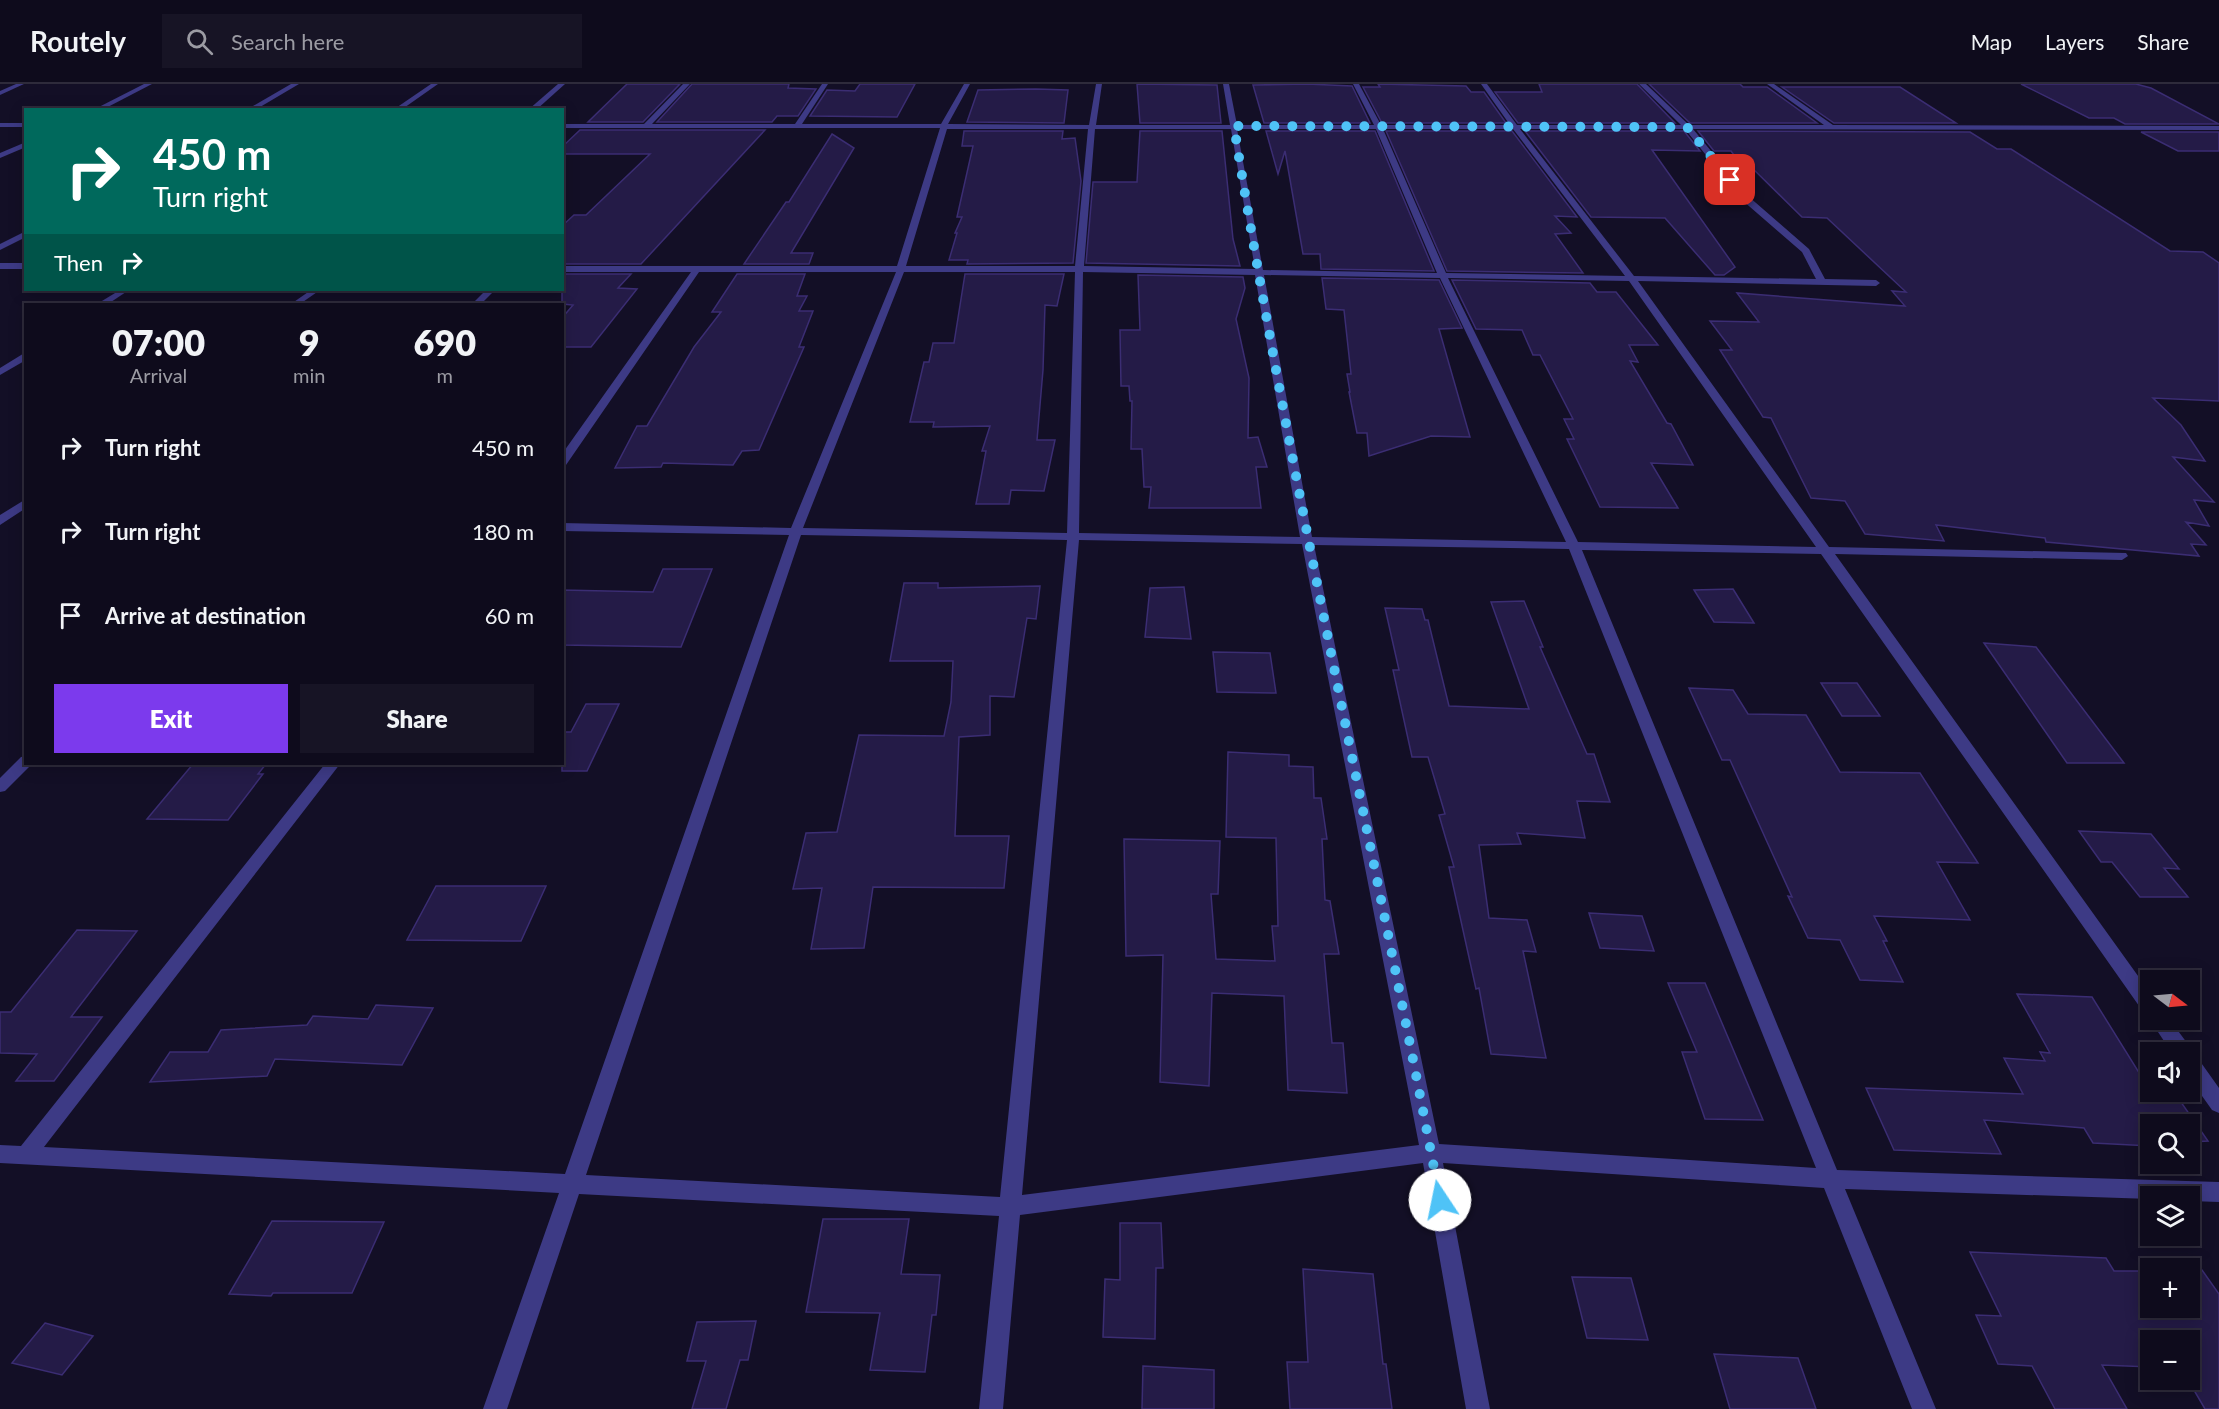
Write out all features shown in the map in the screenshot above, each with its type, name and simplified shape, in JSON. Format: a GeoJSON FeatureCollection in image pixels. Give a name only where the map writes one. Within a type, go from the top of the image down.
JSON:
{"type":"FeatureCollection","features":[{"type":"Feature","properties":{"kind":"street"},"geometry":{"type":"LineString","coordinates":[[0,93],[21,84]]}},
{"type":"Feature","properties":{"kind":"street"},"geometry":{"type":"LineString","coordinates":[[100,108],[149,84]]}},
{"type":"Feature","properties":{"kind":"street"},"geometry":{"type":"LineString","coordinates":[[253,108],[296,84]]}},
{"type":"Feature","properties":{"kind":"street"},"geometry":{"type":"LineString","coordinates":[[399,108],[435,84]]}},
{"type":"Feature","properties":{"kind":"street"},"geometry":{"type":"LineString","coordinates":[[533,108],[562,84]]}},
{"type":"Feature","properties":{"kind":"street"},"geometry":{"type":"LineString","coordinates":[[646,126],[687,84]]}},
{"type":"Feature","properties":{"kind":"street"},"geometry":{"type":"LineString","coordinates":[[797,126],[825,84]]}},
{"type":"Feature","properties":{"kind":"street"},"geometry":{"type":"LineString","coordinates":[[495,1409],[796,531],[901,268],[944,126],[968,84]]}},
{"type":"Feature","properties":{"kind":"street"},"geometry":{"type":"LineString","coordinates":[[991,1409],[1008,1207],[1073,537],[1079,269],[1092,126],[1099,84]]}},
{"type":"Feature","properties":{"kind":"street"},"geometry":{"type":"LineString","coordinates":[[1227,84],[1258,272],[1307,541],[1431,1154],[1478,1409]]}},
{"type":"Feature","properties":{"kind":"street"},"geometry":{"type":"LineString","coordinates":[[1356,84],[1378,126],[1443,276],[1574,546],[1924,1409]]}},
{"type":"Feature","properties":{"kind":"street"},"geometry":{"type":"LineString","coordinates":[[1484,84],[1632,279],[2140,992]]}},
{"type":"Feature","properties":{"kind":"street"},"geometry":{"type":"LineString","coordinates":[[1642,84],[1687,127],[1745,198],[1806,251],[1822,282]]}},
{"type":"Feature","properties":{"kind":"street"},"geometry":{"type":"LineString","coordinates":[[1770,84],[1831,127]]}},
{"type":"Feature","properties":{"kind":"street"},"geometry":{"type":"LineString","coordinates":[[0,125],[24,125]]}},
{"type":"Feature","properties":{"kind":"street"},"geometry":{"type":"LineString","coordinates":[[564,126],[2219,129]]}},
{"type":"Feature","properties":{"kind":"street"},"geometry":{"type":"LineString","coordinates":[[0,156],[24,145]]}},
{"type":"Feature","properties":{"kind":"street"},"geometry":{"type":"LineString","coordinates":[[0,247],[24,234]]}},
{"type":"Feature","properties":{"kind":"street"},"geometry":{"type":"LineString","coordinates":[[0,266],[24,266]]}},
{"type":"Feature","properties":{"kind":"street"},"geometry":{"type":"LineString","coordinates":[[564,269],[1079,269],[1876,283]]}},
{"type":"Feature","properties":{"kind":"street"},"geometry":{"type":"LineString","coordinates":[[564,460],[696,270]]}},
{"type":"Feature","properties":{"kind":"street"},"geometry":{"type":"LineString","coordinates":[[104,303],[123,291]]}},
{"type":"Feature","properties":{"kind":"street"},"geometry":{"type":"LineString","coordinates":[[296,303],[314,291]]}},
{"type":"Feature","properties":{"kind":"street"},"geometry":{"type":"LineString","coordinates":[[477,303],[490,291]]}},
{"type":"Feature","properties":{"kind":"street"},"geometry":{"type":"LineString","coordinates":[[0,372],[24,356]]}},
{"type":"Feature","properties":{"kind":"street"},"geometry":{"type":"LineString","coordinates":[[2,518],[24,503]]}},
{"type":"Feature","properties":{"kind":"street"},"geometry":{"type":"LineString","coordinates":[[2,518],[24,517]]}},
{"type":"Feature","properties":{"kind":"street"},"geometry":{"type":"LineString","coordinates":[[564,527],[2122,556]]}},
{"type":"Feature","properties":{"kind":"street"},"geometry":{"type":"LineString","coordinates":[[0,787],[24,763]]}},
{"type":"Feature","properties":{"kind":"street"},"geometry":{"type":"LineString","coordinates":[[25,1156],[332,765]]}},
{"type":"Feature","properties":{"kind":"street"},"geometry":{"type":"LineString","coordinates":[[2200,1077],[2219,1104]]}},
{"type":"Feature","properties":{"kind":"street"},"geometry":{"type":"LineString","coordinates":[[0,1154],[1008,1207],[1431,1154],[1831,1179],[2219,1192]]}},
{"type":"Feature","properties":{"kind":"building"},"geometry":{"type":"Polygon","coordinates":[[[627,84],[680,84],[643,122],[588,122],[627,84]]]}},
{"type":"Feature","properties":{"kind":"building"},"geometry":{"type":"Polygon","coordinates":[[[692,84],[789,84],[788,88],[816,89],[798,116],[777,116],[772,122],[657,122],[692,84]]]}},
{"type":"Feature","properties":{"kind":"building"},"geometry":{"type":"Polygon","coordinates":[[[860,84],[915,84],[897,117],[810,116],[827,90],[855,91],[860,84]]]}},
{"type":"Feature","properties":{"kind":"building"},"geometry":{"type":"Polygon","coordinates":[[[1137,84],[1217,85],[1221,123],[1140,123],[1137,84]]]}},
{"type":"Feature","properties":{"kind":"building"},"geometry":{"type":"Polygon","coordinates":[[[1378,84],[1466,86],[1471,92],[1484,92],[1506,123],[1382,123],[1363,87],[1380,87],[1378,84]]]}},
{"type":"Feature","properties":{"kind":"building"},"geometry":{"type":"Polygon","coordinates":[[[1539,84],[1637,84],[1675,123],[1518,123],[1495,92],[1542,92],[1539,84]]]}},
{"type":"Feature","properties":{"kind":"building"},"geometry":{"type":"Polygon","coordinates":[[[1649,84],[1740,84],[1743,87],[1767,87],[1817,123],[1690,123],[1649,84]]]}},
{"type":"Feature","properties":{"kind":"building"},"geometry":{"type":"Polygon","coordinates":[[[2021,84],[2136,84],[2151,88],[2219,124],[2125,124],[2114,118],[2089,118],[2021,84]]]}},
{"type":"Feature","properties":{"kind":"building"},"geometry":{"type":"Polygon","coordinates":[[[1253,85],[1352,86],[1370,123],[1264,123],[1253,85]]]}},
{"type":"Feature","properties":{"kind":"building"},"geometry":{"type":"Polygon","coordinates":[[[1782,87],[1900,87],[1956,123],[1834,123],[1782,87]]]}},
{"type":"Feature","properties":{"kind":"building"},"geometry":{"type":"Polygon","coordinates":[[[978,90],[1068,90],[1064,123],[967,122],[978,90]]]}},
{"type":"Feature","properties":{"kind":"building"},"geometry":{"type":"Polygon","coordinates":[[[580,130],[765,130],[641,264],[564,264],[564,224],[574,215],[586,215],[650,154],[564,154],[564,145],[580,130]]]}},
{"type":"Feature","properties":{"kind":"building"},"geometry":{"type":"Polygon","coordinates":[[[964,131],[1063,131],[1062,139],[1075,138],[1081,181],[1073,263],[967,264],[968,260],[949,260],[957,233],[955,233],[962,217],[957,217],[973,146],[962,146],[964,131]]]}},
{"type":"Feature","properties":{"kind":"building"},"geometry":{"type":"Polygon","coordinates":[[[1140,131],[1222,131],[1233,239],[1240,266],[1086,263],[1093,182],[1137,182],[1140,131]]]}},
{"type":"Feature","properties":{"kind":"building"},"geometry":{"type":"Polygon","coordinates":[[[1266,131],[1375,131],[1434,271],[1321,269],[1320,254],[1303,254],[1285,151],[1278,174],[1266,131]]]}},
{"type":"Feature","properties":{"kind":"building"},"geometry":{"type":"Polygon","coordinates":[[[1386,131],[1512,131],[1577,217],[1555,216],[1571,233],[1555,234],[1583,273],[1447,271],[1386,131]]]}},
{"type":"Feature","properties":{"kind":"building"},"geometry":{"type":"Polygon","coordinates":[[[1525,131],[1684,131],[1700,151],[1652,150],[1735,267],[1724,275],[1715,275],[1665,218],[1591,217],[1525,131]]]}},
{"type":"Feature","properties":{"kind":"building"},"geometry":{"type":"Polygon","coordinates":[[[1698,131],[1970,132],[1997,149],[2011,149],[2170,251],[2203,252],[2219,263],[2219,401],[2153,398],[2181,425],[2205,461],[2173,457],[2214,502],[2194,500],[2209,526],[2186,522],[2206,545],[2191,544],[2199,556],[2046,542],[2045,538],[1936,525],[1944,541],[1865,534],[1845,501],[1811,498],[1771,418],[1763,417],[1720,350],[1732,350],[1710,321],[1759,322],[1737,293],[1905,306],[1892,291],[1906,292],[1827,218],[1802,217],[1743,159],[1737,159],[1731,151],[1714,151],[1698,131]]]}},
{"type":"Feature","properties":{"kind":"building"},"geometry":{"type":"Polygon","coordinates":[[[2141,132],[2219,132],[2219,151],[2178,151],[2141,132]]]}},
{"type":"Feature","properties":{"kind":"building"},"geometry":{"type":"Polygon","coordinates":[[[832,134],[854,148],[791,253],[813,253],[809,264],[744,264],[786,202],[789,202],[832,134]]]}},
{"type":"Feature","properties":{"kind":"building"},"geometry":{"type":"Polygon","coordinates":[[[564,274],[631,274],[618,288],[637,289],[591,347],[564,347],[564,316],[573,305],[562,303],[564,274]]]}},
{"type":"Feature","properties":{"kind":"building"},"geometry":{"type":"Polygon","coordinates":[[[737,274],[805,274],[797,296],[807,296],[799,311],[813,311],[799,347],[804,347],[759,450],[742,451],[733,465],[663,463],[661,467],[615,468],[637,426],[647,426],[694,347],[721,312],[712,312],[737,274]]]}},
{"type":"Feature","properties":{"kind":"building"},"geometry":{"type":"Polygon","coordinates":[[[965,274],[1064,274],[1057,306],[1045,305],[1043,370],[1037,440],[1055,440],[1044,491],[1011,490],[1009,504],[976,504],[986,451],[982,451],[990,426],[933,427],[934,422],[910,422],[924,362],[929,362],[933,343],[954,343],[965,274]]]}},
{"type":"Feature","properties":{"kind":"building"},"geometry":{"type":"Polygon","coordinates":[[[1138,275],[1243,277],[1245,288],[1236,319],[1249,378],[1248,438],[1258,437],[1267,467],[1256,467],[1261,508],[1149,508],[1151,487],[1144,487],[1142,449],[1131,449],[1132,401],[1130,401],[1129,386],[1121,386],[1120,330],[1140,330],[1138,275]]]}},
{"type":"Feature","properties":{"kind":"building"},"geometry":{"type":"Polygon","coordinates":[[[1322,278],[1439,280],[1462,328],[1439,329],[1470,437],[1431,436],[1369,456],[1367,433],[1357,433],[1349,392],[1347,374],[1351,374],[1344,310],[1326,309],[1322,278]]]}},
{"type":"Feature","properties":{"kind":"building"},"geometry":{"type":"Polygon","coordinates":[[[1452,280],[1590,283],[1597,292],[1616,292],[1658,345],[1629,345],[1638,362],[1630,361],[1667,423],[1671,424],[1693,465],[1651,463],[1678,508],[1600,507],[1567,439],[1574,439],[1564,419],[1573,419],[1540,355],[1533,355],[1522,330],[1476,329],[1452,280]]]}},
{"type":"Feature","properties":{"kind":"building"},"geometry":{"type":"Polygon","coordinates":[[[663,569],[712,569],[681,647],[564,645],[564,590],[653,592],[663,569]]]}},
{"type":"Feature","properties":{"kind":"building"},"geometry":{"type":"Polygon","coordinates":[[[904,583],[938,583],[938,588],[1040,586],[1036,619],[1027,618],[1014,697],[990,696],[990,735],[959,737],[955,836],[1009,836],[1004,888],[873,887],[864,948],[811,949],[822,888],[793,889],[806,833],[837,832],[859,735],[944,736],[951,702],[953,661],[890,661],[904,583]]]}},
{"type":"Feature","properties":{"kind":"building"},"geometry":{"type":"Polygon","coordinates":[[[1184,587],[1191,639],[1145,637],[1150,588],[1184,587]]]}},
{"type":"Feature","properties":{"kind":"building"},"geometry":{"type":"Polygon","coordinates":[[[1733,589],[1754,623],[1714,622],[1694,590],[1733,589]]]}},
{"type":"Feature","properties":{"kind":"building"},"geometry":{"type":"Polygon","coordinates":[[[1524,601],[1543,647],[1540,647],[1587,754],[1594,754],[1610,802],[1577,801],[1585,838],[1517,833],[1521,844],[1479,845],[1489,918],[1527,920],[1536,952],[1523,951],[1546,1058],[1491,1054],[1479,988],[1476,989],[1449,867],[1454,867],[1439,815],[1445,814],[1428,757],[1412,757],[1393,670],[1399,670],[1385,608],[1422,609],[1425,620],[1428,620],[1449,706],[1529,709],[1491,602],[1524,601]]]}},
{"type":"Feature","properties":{"kind":"building"},"geometry":{"type":"Polygon","coordinates":[[[1984,643],[2036,647],[2124,763],[2067,763],[1984,643]]]}},
{"type":"Feature","properties":{"kind":"building"},"geometry":{"type":"Polygon","coordinates":[[[1213,652],[1270,653],[1276,693],[1217,692],[1213,652]]]}},
{"type":"Feature","properties":{"kind":"building"},"geometry":{"type":"Polygon","coordinates":[[[1821,683],[1857,683],[1880,716],[1842,716],[1821,683]]]}},
{"type":"Feature","properties":{"kind":"building"},"geometry":{"type":"Polygon","coordinates":[[[1689,688],[1733,690],[1748,714],[1806,715],[1840,772],[1920,773],[1978,863],[1937,862],[1970,920],[1874,916],[1887,941],[1883,941],[1903,982],[1860,980],[1840,940],[1808,938],[1788,896],[1792,897],[1730,760],[1722,760],[1689,688]]]}},
{"type":"Feature","properties":{"kind":"building"},"geometry":{"type":"Polygon","coordinates":[[[586,704],[619,704],[587,771],[562,771],[564,732],[571,732],[586,704]]]}},
{"type":"Feature","properties":{"kind":"building"},"geometry":{"type":"Polygon","coordinates":[[[1228,752],[1289,755],[1289,766],[1313,767],[1314,798],[1321,798],[1327,839],[1322,839],[1325,900],[1330,901],[1339,954],[1324,954],[1332,1043],[1343,1043],[1347,1093],[1288,1090],[1284,996],[1212,993],[1209,1086],[1160,1082],[1163,955],[1126,956],[1124,839],[1220,841],[1218,894],[1211,894],[1216,959],[1275,961],[1272,926],[1278,926],[1276,838],[1226,837],[1228,752]]]}},
{"type":"Feature","properties":{"kind":"building"},"geometry":{"type":"Polygon","coordinates":[[[192,765],[265,765],[258,774],[263,774],[228,820],[147,819],[192,765]]]}},
{"type":"Feature","properties":{"kind":"building"},"geometry":{"type":"Polygon","coordinates":[[[2079,831],[2151,834],[2179,869],[2164,868],[2188,897],[2140,897],[2112,862],[2101,862],[2079,831]]]}},
{"type":"Feature","properties":{"kind":"building"},"geometry":{"type":"Polygon","coordinates":[[[436,886],[546,886],[521,941],[407,940],[436,886]]]}},
{"type":"Feature","properties":{"kind":"building"},"geometry":{"type":"Polygon","coordinates":[[[1589,913],[1642,916],[1654,951],[1600,948],[1589,913]]]}},
{"type":"Feature","properties":{"kind":"building"},"geometry":{"type":"Polygon","coordinates":[[[77,930],[137,931],[71,1017],[102,1017],[54,1081],[16,1081],[37,1054],[0,1053],[0,1012],[11,1012],[77,930]]]}},
{"type":"Feature","properties":{"kind":"building"},"geometry":{"type":"Polygon","coordinates":[[[1668,983],[1705,983],[1763,1120],[1705,1119],[1682,1052],[1697,1052],[1668,983]]]}},
{"type":"Feature","properties":{"kind":"building"},"geometry":{"type":"Polygon","coordinates":[[[2017,994],[2092,997],[2140,1074],[2140,1102],[2181,1102],[2189,1114],[2140,1114],[2140,1145],[2093,1143],[2084,1128],[1984,1120],[2001,1154],[1894,1150],[1866,1088],[2023,1094],[2004,1058],[2045,1061],[2040,1052],[2050,1053],[2017,994]]]}},
{"type":"Feature","properties":{"kind":"building"},"geometry":{"type":"Polygon","coordinates":[[[376,1005],[433,1008],[402,1065],[275,1059],[267,1076],[150,1082],[170,1052],[208,1052],[221,1030],[307,1025],[313,1016],[368,1019],[376,1005]]]}},
{"type":"Feature","properties":{"kind":"building"},"geometry":{"type":"Polygon","coordinates":[[[2200,1129],[2208,1141],[2200,1141],[2200,1129]]]}},
{"type":"Feature","properties":{"kind":"building"},"geometry":{"type":"Polygon","coordinates":[[[823,1219],[909,1219],[901,1274],[940,1275],[936,1315],[932,1315],[925,1372],[870,1370],[880,1313],[806,1312],[823,1219]]]}},
{"type":"Feature","properties":{"kind":"building"},"geometry":{"type":"Polygon","coordinates":[[[272,1221],[384,1222],[352,1293],[273,1293],[271,1296],[229,1294],[272,1221]]]}},
{"type":"Feature","properties":{"kind":"building"},"geometry":{"type":"Polygon","coordinates":[[[1120,1223],[1161,1223],[1163,1268],[1156,1268],[1155,1339],[1103,1337],[1105,1279],[1120,1280],[1120,1223]]]}},
{"type":"Feature","properties":{"kind":"building"},"geometry":{"type":"Polygon","coordinates":[[[1970,1252],[2106,1258],[2114,1271],[2140,1271],[2140,1318],[2200,1318],[2200,1270],[2202,1270],[2219,1294],[2219,1409],[2205,1409],[2194,1390],[2200,1390],[2200,1330],[2140,1330],[2140,1367],[2102,1365],[2127,1409],[2055,1409],[2032,1366],[1998,1364],[1976,1315],[2001,1316],[1970,1252]]]}},
{"type":"Feature","properties":{"kind":"building"},"geometry":{"type":"Polygon","coordinates":[[[1303,1269],[1373,1274],[1383,1364],[1386,1364],[1392,1409],[1290,1409],[1287,1362],[1308,1362],[1303,1269]]]}},
{"type":"Feature","properties":{"kind":"building"},"geometry":{"type":"Polygon","coordinates":[[[1572,1277],[1631,1278],[1648,1340],[1587,1338],[1572,1277]]]}},
{"type":"Feature","properties":{"kind":"building"},"geometry":{"type":"Polygon","coordinates":[[[756,1321],[748,1360],[740,1360],[726,1409],[692,1409],[706,1361],[687,1361],[697,1322],[756,1321]]]}},
{"type":"Feature","properties":{"kind":"building"},"geometry":{"type":"Polygon","coordinates":[[[45,1323],[93,1336],[62,1375],[12,1363],[45,1323]]]}},
{"type":"Feature","properties":{"kind":"building"},"geometry":{"type":"Polygon","coordinates":[[[1714,1354],[1798,1358],[1816,1409],[1730,1409],[1714,1354]]]}},
{"type":"Feature","properties":{"kind":"building"},"geometry":{"type":"Polygon","coordinates":[[[1143,1366],[1214,1370],[1214,1409],[1142,1409],[1143,1366]]]}},
{"type":"Feature","properties":{"kind":"route"},"geometry":{"type":"LineString","coordinates":[[1440,1200],[1307,541],[1234,126],[1687,127],[1730,180]]}}]}
